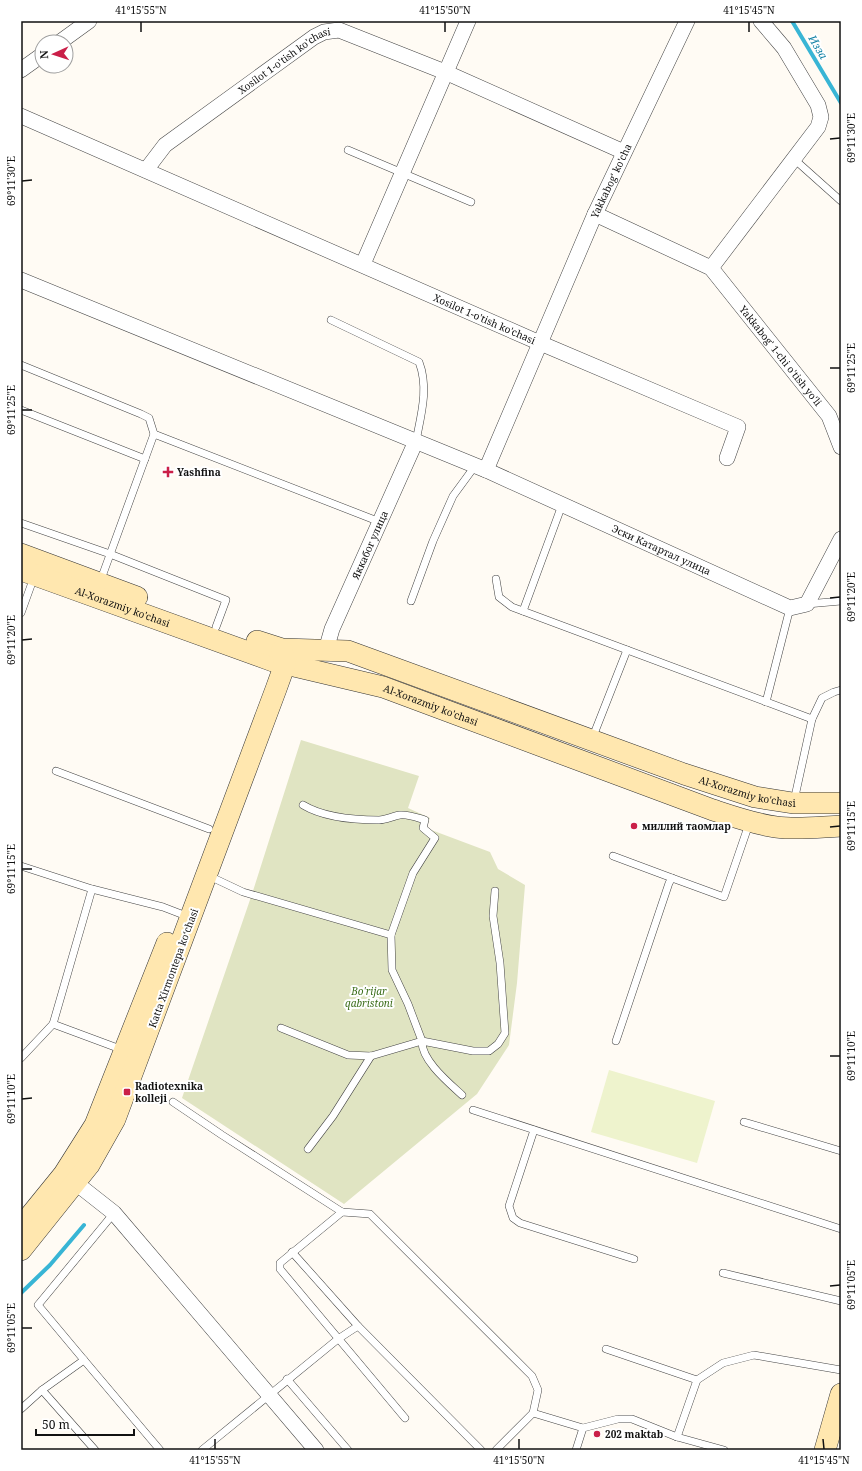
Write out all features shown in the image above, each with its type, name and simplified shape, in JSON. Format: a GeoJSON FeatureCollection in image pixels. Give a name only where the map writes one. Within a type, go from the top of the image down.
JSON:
{"type":"FeatureCollection","features":[{"type":"Feature","properties":{"kind":"main road","name":"Al-Xorazmiy ko'chasi"},"geometry":{"type":"LineString","coordinates":[[21,554],[216,627],[280,658],[326,650],[348,651],[719,786],[766,799],[793,803],[841,802]]}},
{"type":"Feature","properties":{"kind":"main road","name":"Al-Xorazmiy ko'chasi"},"geometry":{"type":"LineString","coordinates":[[28,573],[280,658],[383,687],[713,810],[750,822],[788,828],[841,826]]}},
{"type":"Feature","properties":{"kind":"main road","name":"Katta Xirmontepa koʻchasi"},"geometry":{"type":"LineString","coordinates":[[21,1227],[69,1179],[89,1165],[110,1131],[133,1054],[185,915],[210,829],[280,658]]}},
{"type":"Feature","properties":{"kind":"main road","name":"Katta Xirmontepa koʻchasi"},"geometry":{"type":"LineString","coordinates":[[185,915],[207,875],[280,658]]}},
{"type":"Feature","properties":{"kind":"main road","name":"Katta Xirmontepa koʻchasi"},"geometry":{"type":"LineString","coordinates":[[21,1250],[69,1179]]}},
{"type":"Feature","properties":{"kind":"main road"},"geometry":{"type":"LineString","coordinates":[[825,1450],[841,1394]]}},
{"type":"Feature","properties":{"kind":"street"},"geometry":{"type":"LineString","coordinates":[[71,34],[89,21]]}},
{"type":"Feature","properties":{"kind":"street"},"geometry":{"type":"LineString","coordinates":[[363,264],[468,21]]}},
{"type":"Feature","properties":{"kind":"street","name":"Yakkabog' ko'cha"},"geometry":{"type":"LineString","coordinates":[[480,468],[540,343],[595,214],[687,21]]}},
{"type":"Feature","properties":{"kind":"street"},"geometry":{"type":"LineString","coordinates":[[711,268],[818,128],[821,117],[818,105],[784,48],[762,21]]}},
{"type":"Feature","properties":{"kind":"street","name":"Xosilot 1-o'tish ko'chasi"},"geometry":{"type":"LineString","coordinates":[[146,170],[165,145],[314,37],[324,32],[339,30],[351,33],[445,72],[624,152]]}},
{"type":"Feature","properties":{"kind":"street"},"geometry":{"type":"LineString","coordinates":[[21,70],[34,61]]}},
{"type":"Feature","properties":{"kind":"street","name":"Xosilot 1-o'tish ko'chasi"},"geometry":{"type":"LineString","coordinates":[[21,116],[363,264],[540,343]]}},
{"type":"Feature","properties":{"kind":"street","name":"Yakkabog' 1-chi o'tish yo'li"},"geometry":{"type":"LineString","coordinates":[[595,214],[711,268],[829,416],[841,447]]}},
{"type":"Feature","properties":{"kind":"street","name":"Эски Катартал улица"},"geometry":{"type":"LineString","coordinates":[[21,280],[480,468],[790,608]]}},
{"type":"Feature","properties":{"kind":"street"},"geometry":{"type":"LineString","coordinates":[[540,343],[738,427],[727,458]]}},
{"type":"Feature","properties":{"kind":"street","name":"Яккабог улица"},"geometry":{"type":"LineString","coordinates":[[326,650],[332,629],[416,441]]}},
{"type":"Feature","properties":{"kind":"street"},"geometry":{"type":"LineString","coordinates":[[790,608],[807,604],[841,539]]}},
{"type":"Feature","properties":{"kind":"street"},"geometry":{"type":"LineString","coordinates":[[69,1179],[114,1214],[316,1450]]}},
{"type":"Feature","properties":{"kind":"lane"},"geometry":{"type":"LineString","coordinates":[[348,150],[471,202]]}},
{"type":"Feature","properties":{"kind":"lane"},"geometry":{"type":"LineString","coordinates":[[794,159],[841,201]]}},
{"type":"Feature","properties":{"kind":"lane"},"geometry":{"type":"LineString","coordinates":[[331,320],[419,362],[424,376],[423,408],[416,441]]}},
{"type":"Feature","properties":{"kind":"lane"},"geometry":{"type":"LineString","coordinates":[[21,365],[149,418],[154,434],[99,583]]}},
{"type":"Feature","properties":{"kind":"lane"},"geometry":{"type":"LineString","coordinates":[[21,410],[145,460]]}},
{"type":"Feature","properties":{"kind":"lane"},"geometry":{"type":"LineString","coordinates":[[154,434],[380,522]]}},
{"type":"Feature","properties":{"kind":"lane"},"geometry":{"type":"LineString","coordinates":[[411,602],[433,541],[453,496],[480,468]]}},
{"type":"Feature","properties":{"kind":"lane"},"geometry":{"type":"LineString","coordinates":[[522,611],[562,505]]}},
{"type":"Feature","properties":{"kind":"lane"},"geometry":{"type":"LineString","coordinates":[[21,523],[110,554],[226,600],[216,627]]}},
{"type":"Feature","properties":{"kind":"lane"},"geometry":{"type":"LineString","coordinates":[[21,613],[28,573]]}},
{"type":"Feature","properties":{"kind":"lane"},"geometry":{"type":"LineString","coordinates":[[496,579],[499,597],[512,607],[812,719]]}},
{"type":"Feature","properties":{"kind":"lane"},"geometry":{"type":"LineString","coordinates":[[807,604],[841,601]]}},
{"type":"Feature","properties":{"kind":"lane"},"geometry":{"type":"LineString","coordinates":[[766,702],[790,608]]}},
{"type":"Feature","properties":{"kind":"lane"},"geometry":{"type":"LineString","coordinates":[[592,740],[627,650]]}},
{"type":"Feature","properties":{"kind":"lane"},"geometry":{"type":"LineString","coordinates":[[793,803],[812,719],[822,698],[841,690]]}},
{"type":"Feature","properties":{"kind":"lane"},"geometry":{"type":"LineString","coordinates":[[56,771],[210,829]]}},
{"type":"Feature","properties":{"kind":"lane"},"geometry":{"type":"LineString","coordinates":[[303,805],[308,808],[330,814],[351,818],[381,820],[402,815],[425,820],[423,828],[435,838],[413,873],[391,935],[392,970],[408,1004],[422,1041],[422,1049],[429,1060],[462,1095]]}},
{"type":"Feature","properties":{"kind":"lane"},"geometry":{"type":"LineString","coordinates":[[613,856],[724,897],[750,822]]}},
{"type":"Feature","properties":{"kind":"lane"},"geometry":{"type":"LineString","coordinates":[[21,866],[92,889],[163,907],[185,915]]}},
{"type":"Feature","properties":{"kind":"lane"},"geometry":{"type":"LineString","coordinates":[[207,875],[244,892],[391,935]]}},
{"type":"Feature","properties":{"kind":"lane"},"geometry":{"type":"LineString","coordinates":[[616,1041],[669,883],[672,878]]}},
{"type":"Feature","properties":{"kind":"lane"},"geometry":{"type":"LineString","coordinates":[[22,1055],[53,1024],[92,889]]}},
{"type":"Feature","properties":{"kind":"lane"},"geometry":{"type":"LineString","coordinates":[[281,1028],[348,1055],[370,1056],[422,1041],[473,1051],[489,1051],[505,1033],[500,963],[493,916],[495,892]]}},
{"type":"Feature","properties":{"kind":"lane"},"geometry":{"type":"LineString","coordinates":[[53,1024],[133,1054]]}},
{"type":"Feature","properties":{"kind":"lane"},"geometry":{"type":"LineString","coordinates":[[308,1149],[333,1116],[370,1056]]}},
{"type":"Feature","properties":{"kind":"lane"},"geometry":{"type":"LineString","coordinates":[[173,1102],[342,1212],[370,1214],[532,1376],[538,1390],[533,1413],[496,1450]]}},
{"type":"Feature","properties":{"kind":"lane"},"geometry":{"type":"LineString","coordinates":[[473,1110],[841,1229]]}},
{"type":"Feature","properties":{"kind":"lane"},"geometry":{"type":"LineString","coordinates":[[744,1122],[841,1151]]}},
{"type":"Feature","properties":{"kind":"lane"},"geometry":{"type":"LineString","coordinates":[[534,1130],[510,1206],[513,1218],[520,1223],[634,1259]]}},
{"type":"Feature","properties":{"kind":"lane"},"geometry":{"type":"LineString","coordinates":[[342,1212],[280,1263],[282,1273],[405,1418]]}},
{"type":"Feature","properties":{"kind":"lane"},"geometry":{"type":"LineString","coordinates":[[114,1214],[38,1305],[160,1450]]}},
{"type":"Feature","properties":{"kind":"lane"},"geometry":{"type":"LineString","coordinates":[[292,1252],[358,1326],[481,1450]]}},
{"type":"Feature","properties":{"kind":"lane"},"geometry":{"type":"LineString","coordinates":[[723,1273],[841,1301]]}},
{"type":"Feature","properties":{"kind":"lane"},"geometry":{"type":"LineString","coordinates":[[202,1450],[270,1395],[287,1379],[338,1339],[358,1326]]}},
{"type":"Feature","properties":{"kind":"lane"},"geometry":{"type":"LineString","coordinates":[[606,1349],[697,1380]]}},
{"type":"Feature","properties":{"kind":"lane"},"geometry":{"type":"LineString","coordinates":[[677,1437],[697,1380],[723,1363],[754,1355],[841,1370]]}},
{"type":"Feature","properties":{"kind":"lane"},"geometry":{"type":"LineString","coordinates":[[21,1409],[42,1390],[84,1360]]}},
{"type":"Feature","properties":{"kind":"lane"},"geometry":{"type":"LineString","coordinates":[[287,1379],[348,1450]]}},
{"type":"Feature","properties":{"kind":"lane"},"geometry":{"type":"LineString","coordinates":[[42,1390],[95,1450]]}},
{"type":"Feature","properties":{"kind":"lane"},"geometry":{"type":"LineString","coordinates":[[533,1413],[583,1428],[618,1419],[632,1419],[677,1437],[724,1450]]}},
{"type":"Feature","properties":{"kind":"lane"},"geometry":{"type":"LineString","coordinates":[[576,1450],[583,1428]]}},
{"type":"Feature","properties":{"kind":"green space","name":"Bo'rijar qabristoni"},"geometry":{"type":"Polygon","coordinates":[[[301,740],[419,776],[408,808],[430,818],[426,828],[490,852],[498,869],[525,885],[517,983],[509,1045],[477,1094],[344,1204],[182,1098],[252,894],[301,740]]]}},
{"type":"Feature","properties":{"kind":"green space"},"geometry":{"type":"Polygon","coordinates":[[[609,1070],[715,1101],[697,1163],[591,1132],[609,1070]]]}},
{"type":"Feature","properties":{"kind":"waterway","name":"Изза"},"geometry":{"type":"LineString","coordinates":[[792,21],[841,103]]}},
{"type":"Feature","properties":{"kind":"waterway"},"geometry":{"type":"LineString","coordinates":[[21,1293],[50,1265],[84,1225]]}},
{"type":"Feature","properties":{"kind":"place","name":"Yashfina"},"geometry":{"type":"Point","coordinates":[168,472]}},
{"type":"Feature","properties":{"kind":"place","name":"миллий таомлар"},"geometry":{"type":"Point","coordinates":[634,826]}},
{"type":"Feature","properties":{"kind":"place","name":"Radiotexnika kolleji"},"geometry":{"type":"Point","coordinates":[127,1092]}},
{"type":"Feature","properties":{"kind":"place","name":"202 maktab"},"geometry":{"type":"Point","coordinates":[597,1434]}}]}
